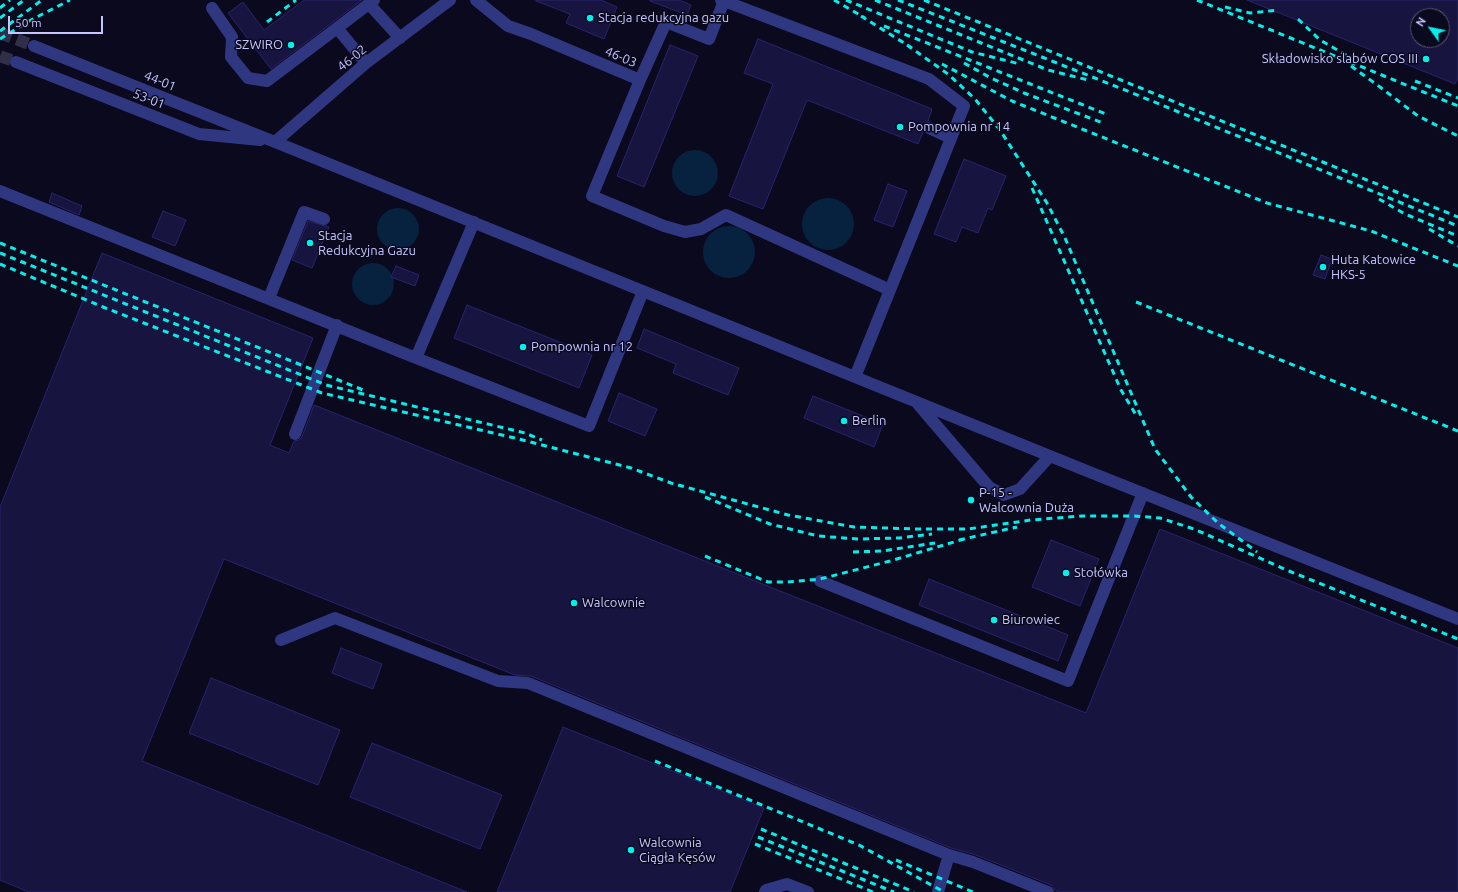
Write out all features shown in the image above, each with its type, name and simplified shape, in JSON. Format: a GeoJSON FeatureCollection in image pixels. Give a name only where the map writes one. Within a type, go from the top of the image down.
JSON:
{"type":"FeatureCollection","features":[{"type":"Feature","properties":{"kind":"lane","name":"46-02"},"geometry":{"type":"LineString","coordinates":[[276,142],[366,63],[450,0]]}},
{"type":"Feature","properties":{"kind":"lane","name":"46-03"},"geometry":{"type":"LineString","coordinates":[[476,0],[508,26],[532,34],[640,80],[666,22],[709,39],[722,1]]}},
{"type":"Feature","properties":{"kind":"lane"},"geometry":{"type":"LineString","coordinates":[[722,1],[929,79],[964,106],[855,377]]}},
{"type":"Feature","properties":{"kind":"lane"},"geometry":{"type":"LineString","coordinates":[[212,8],[232,37],[231,57],[248,78],[260,80],[267,81],[371,2],[400,38]]}},
{"type":"Feature","properties":{"kind":"lane"},"geometry":{"type":"LineString","coordinates":[[337,28],[366,63]]}},
{"type":"Feature","properties":{"kind":"lane","name":"44-01"},"geometry":{"type":"LineString","coordinates":[[34,46],[276,142],[1143,494],[1458,619]]}},
{"type":"Feature","properties":{"kind":"lane","name":"53-01"},"geometry":{"type":"LineString","coordinates":[[16,62],[199,134],[276,142]]}},
{"type":"Feature","properties":{"kind":"lane"},"geometry":{"type":"LineString","coordinates":[[640,80],[592,196],[664,226],[685,232],[701,229],[726,215],[890,290]]}},
{"type":"Feature","properties":{"kind":"lane"},"geometry":{"type":"LineString","coordinates":[[929,128],[952,138]]}},
{"type":"Feature","properties":{"kind":"lane"},"geometry":{"type":"LineString","coordinates":[[0,191],[337,325],[386,347],[589,426],[643,291]]}},
{"type":"Feature","properties":{"kind":"lane"},"geometry":{"type":"LineString","coordinates":[[268,298],[304,212],[324,219]]}},
{"type":"Feature","properties":{"kind":"lane"},"geometry":{"type":"LineString","coordinates":[[416,358],[474,222]]}},
{"type":"Feature","properties":{"kind":"lane"},"geometry":{"type":"LineString","coordinates":[[295,434],[337,325]]}},
{"type":"Feature","properties":{"kind":"lane"},"geometry":{"type":"LineString","coordinates":[[916,402],[989,487],[1004,495],[1020,490],[1050,456]]}},
{"type":"Feature","properties":{"kind":"lane"},"geometry":{"type":"LineString","coordinates":[[820,581],[1068,681],[1143,494]]}},
{"type":"Feature","properties":{"kind":"lane"},"geometry":{"type":"LineString","coordinates":[[281,640],[335,618],[498,682],[528,683],[949,855],[973,862],[1048,892]]}},
{"type":"Feature","properties":{"kind":"lane"},"geometry":{"type":"LineString","coordinates":[[938,892],[949,855]]}},
{"type":"Feature","properties":{"kind":"lane"},"geometry":{"type":"LineString","coordinates":[[765,892],[766,890],[787,884],[808,892]]}},
{"type":"Feature","properties":{"kind":"water"},"geometry":{"type":"Polygon","coordinates":[[[695,150],[708,154],[714,160],[718,173],[714,186],[708,192],[695,196],[682,192],[676,186],[672,173],[676,160],[682,154],[695,150]]]}},
{"type":"Feature","properties":{"kind":"water"},"geometry":{"type":"Polygon","coordinates":[[[828,198],[838,200],[846,206],[852,214],[854,224],[852,234],[846,242],[838,248],[828,250],[818,248],[810,242],[804,234],[802,224],[804,214],[810,206],[818,200],[828,198]]]}},
{"type":"Feature","properties":{"kind":"water"},"geometry":{"type":"Polygon","coordinates":[[[398,208],[413,214],[419,229],[413,244],[398,250],[383,244],[377,229],[383,214],[398,208]]]}},
{"type":"Feature","properties":{"kind":"water"},"geometry":{"type":"Polygon","coordinates":[[[729,226],[743,230],[751,238],[755,252],[751,266],[743,274],[729,278],[715,274],[707,266],[703,252],[707,238],[715,230],[729,226]]]}},
{"type":"Feature","properties":{"kind":"water"},"geometry":{"type":"Polygon","coordinates":[[[369,263],[377,263],[388,269],[394,280],[394,288],[388,299],[377,305],[369,305],[358,299],[352,288],[352,280],[358,269],[369,263]]]}},
{"type":"Feature","properties":{"kind":"building","name":"SZWIRO"},"geometry":{"type":"Polygon","coordinates":[[[304,0],[362,0],[271,69],[228,13],[243,2],[264,30],[304,0]]]}},
{"type":"Feature","properties":{"kind":"building","name":"Stacja redukcyjna gazu"},"geometry":{"type":"Polygon","coordinates":[[[536,0],[601,0],[617,7],[604,39],[566,23],[570,14],[536,0]]]}},
{"type":"Feature","properties":{"kind":"building"},"geometry":{"type":"Polygon","coordinates":[[[650,0],[679,0],[691,5],[687,15],[650,0]]]}},
{"type":"Feature","properties":{"kind":"building","name":"Składowisko slabów COS III"},"geometry":{"type":"Polygon","coordinates":[[[1247,0],[1458,0],[1458,78],[1455,84],[1247,0]]]}},
{"type":"Feature","properties":{"kind":"building","name":"Pompownia nr 14"},"geometry":{"type":"Polygon","coordinates":[[[758,39],[932,109],[928,121],[922,125],[923,132],[918,144],[807,100],[763,209],[729,196],[773,84],[744,73],[758,39]]]}},
{"type":"Feature","properties":{"kind":"building"},"geometry":{"type":"Polygon","coordinates":[[[670,45],[698,56],[644,187],[617,176],[670,45]]]}},
{"type":"Feature","properties":{"kind":"building"},"geometry":{"type":"Polygon","coordinates":[[[964,159],[1006,176],[992,210],[988,208],[978,233],[962,227],[956,242],[934,234],[964,159]]]}},
{"type":"Feature","properties":{"kind":"building"},"geometry":{"type":"Polygon","coordinates":[[[888,184],[907,191],[893,227],[874,220],[888,184]]]}},
{"type":"Feature","properties":{"kind":"building"},"geometry":{"type":"Polygon","coordinates":[[[52,193],[82,206],[79,215],[49,202],[52,193]]]}},
{"type":"Feature","properties":{"kind":"building"},"geometry":{"type":"Polygon","coordinates":[[[163,211],[186,220],[175,246],[152,237],[163,211]]]}},
{"type":"Feature","properties":{"kind":"building","name":"Stacja Redukcyjna Gazu"},"geometry":{"type":"Polygon","coordinates":[[[308,221],[329,227],[312,268],[292,260],[308,221]]]}},
{"type":"Feature","properties":{"kind":"building","name":"Walcownie"},"geometry":{"type":"Polygon","coordinates":[[[102,253],[313,338],[270,445],[289,453],[294,441],[299,440],[302,437],[314,405],[1086,713],[1160,529],[1458,648],[1458,892],[1060,892],[1055,890],[1051,885],[976,855],[951,848],[531,676],[515,675],[224,559],[142,761],[467,892],[29,892],[0,880],[0,507],[102,253]]]}},
{"type":"Feature","properties":{"kind":"building","name":"Huta Katowice HKS-5"},"geometry":{"type":"Polygon","coordinates":[[[1321,255],[1332,259],[1325,279],[1313,275],[1321,255]]]}},
{"type":"Feature","properties":{"kind":"building"},"geometry":{"type":"Polygon","coordinates":[[[396,266],[419,275],[415,286],[391,277],[396,266]]]}},
{"type":"Feature","properties":{"kind":"building","name":"Pompownia nr 12"},"geometry":{"type":"Polygon","coordinates":[[[467,305],[592,355],[579,388],[454,338],[467,305]]]}},
{"type":"Feature","properties":{"kind":"building"},"geometry":{"type":"Polygon","coordinates":[[[644,329],[739,368],[728,395],[673,373],[676,364],[637,348],[644,329]]]}},
{"type":"Feature","properties":{"kind":"building"},"geometry":{"type":"Polygon","coordinates":[[[619,393],[657,409],[645,436],[608,421],[619,393]]]}},
{"type":"Feature","properties":{"kind":"building","name":"Berlin"},"geometry":{"type":"Polygon","coordinates":[[[813,396],[883,424],[874,447],[804,418],[813,396]]]}},
{"type":"Feature","properties":{"kind":"building","name":"Stołówka"},"geometry":{"type":"Polygon","coordinates":[[[1051,540],[1099,559],[1080,606],[1032,587],[1051,540]]]}},
{"type":"Feature","properties":{"kind":"building","name":"Biurowiec"},"geometry":{"type":"Polygon","coordinates":[[[929,579],[1068,635],[1058,661],[919,605],[929,579]]]}},
{"type":"Feature","properties":{"kind":"building"},"geometry":{"type":"Polygon","coordinates":[[[341,648],[382,664],[373,689],[332,673],[341,648]]]}},
{"type":"Feature","properties":{"kind":"building"},"geometry":{"type":"Polygon","coordinates":[[[211,678],[340,730],[318,785],[189,733],[211,678]]]}},
{"type":"Feature","properties":{"kind":"building","name":"Walcownia Ciągła Kęsów"},"geometry":{"type":"Polygon","coordinates":[[[563,727],[764,808],[730,892],[497,892],[563,727]]]}},
{"type":"Feature","properties":{"kind":"building"},"geometry":{"type":"Polygon","coordinates":[[[372,743],[502,795],[480,849],[350,797],[372,743]]]}},
{"type":"Feature","properties":{"kind":"tunnel"},"geometry":{"type":"LineString","coordinates":[[0,33],[34,46]]}},
{"type":"Feature","properties":{"kind":"tunnel"},"geometry":{"type":"LineString","coordinates":[[0,56],[16,62]]}},
{"type":"Feature","properties":{"kind":"railway"},"geometry":{"type":"LineString","coordinates":[[0,8],[10,0]]}},
{"type":"Feature","properties":{"kind":"railway"},"geometry":{"type":"LineString","coordinates":[[0,18],[24,0]]}},
{"type":"Feature","properties":{"kind":"railway"},"geometry":{"type":"LineString","coordinates":[[0,31],[42,0]]}},
{"type":"Feature","properties":{"kind":"railway"},"geometry":{"type":"LineString","coordinates":[[0,39],[29,21],[70,0]]}},
{"type":"Feature","properties":{"kind":"railway"},"geometry":{"type":"LineString","coordinates":[[267,22],[296,0]]}},
{"type":"Feature","properties":{"kind":"railway"},"geometry":{"type":"LineString","coordinates":[[834,0],[865,18]]}},
{"type":"Feature","properties":{"kind":"railway"},"geometry":{"type":"LineString","coordinates":[[846,0],[972,52],[1020,64]]}},
{"type":"Feature","properties":{"kind":"railway"},"geometry":{"type":"LineString","coordinates":[[875,0],[1048,70],[1088,80]]}},
{"type":"Feature","properties":{"kind":"railway"},"geometry":{"type":"LineString","coordinates":[[898,0],[1120,88],[1458,226]]}},
{"type":"Feature","properties":{"kind":"railway"},"geometry":{"type":"LineString","coordinates":[[924,0],[1458,217]]}},
{"type":"Feature","properties":{"kind":"railway"},"geometry":{"type":"LineString","coordinates":[[1197,0],[1458,106]]}},
{"type":"Feature","properties":{"kind":"railway"},"geometry":{"type":"LineString","coordinates":[[1225,7],[1250,13],[1279,10]]}},
{"type":"Feature","properties":{"kind":"railway"},"geometry":{"type":"LineString","coordinates":[[861,16],[912,48]]}},
{"type":"Feature","properties":{"kind":"railway"},"geometry":{"type":"LineString","coordinates":[[1298,19],[1320,40],[1353,59]]}},
{"type":"Feature","properties":{"kind":"railway"},"geometry":{"type":"LineString","coordinates":[[884,26],[1106,114]]}},
{"type":"Feature","properties":{"kind":"railway"},"geometry":{"type":"LineString","coordinates":[[907,45],[948,74],[975,99],[1000,130],[1047,203],[1065,238],[1155,449],[1191,497],[1218,523],[1257,552]]}},
{"type":"Feature","properties":{"kind":"railway"},"geometry":{"type":"LineString","coordinates":[[964,63],[989,77],[1024,93],[1103,123]]}},
{"type":"Feature","properties":{"kind":"railway"},"geometry":{"type":"LineString","coordinates":[[942,64],[1012,101],[1267,203],[1371,231],[1458,266]]}},
{"type":"Feature","properties":{"kind":"railway"},"geometry":{"type":"LineString","coordinates":[[1351,66],[1418,116],[1458,136]]}},
{"type":"Feature","properties":{"kind":"railway"},"geometry":{"type":"LineString","coordinates":[[1415,81],[1458,98]]}},
{"type":"Feature","properties":{"kind":"railway"},"geometry":{"type":"LineString","coordinates":[[1032,188],[1121,390],[1136,415]]}},
{"type":"Feature","properties":{"kind":"railway"},"geometry":{"type":"LineString","coordinates":[[1379,199],[1405,214],[1458,236]]}},
{"type":"Feature","properties":{"kind":"railway"},"geometry":{"type":"LineString","coordinates":[[1429,229],[1458,246]]}},
{"type":"Feature","properties":{"kind":"railway"},"geometry":{"type":"LineString","coordinates":[[0,243],[363,390]]}},
{"type":"Feature","properties":{"kind":"railway"},"geometry":{"type":"LineString","coordinates":[[0,253],[326,385],[525,433],[542,440]]}},
{"type":"Feature","properties":{"kind":"railway"},"geometry":{"type":"LineString","coordinates":[[0,264],[103,307],[322,393],[519,439],[631,468],[671,483],[788,515],[854,527],[918,529],[968,529],[1031,520],[1082,516],[1134,516],[1160,518],[1194,529],[1289,571],[1458,639]]}},
{"type":"Feature","properties":{"kind":"railway"},"geometry":{"type":"LineString","coordinates":[[1136,302],[1458,431]]}},
{"type":"Feature","properties":{"kind":"railway"},"geometry":{"type":"LineString","coordinates":[[705,497],[770,524],[818,536],[858,539],[899,538],[932,534]]}},
{"type":"Feature","properties":{"kind":"railway"},"geometry":{"type":"LineString","coordinates":[[959,540],[1017,527]]}},
{"type":"Feature","properties":{"kind":"railway"},"geometry":{"type":"LineString","coordinates":[[705,556],[768,582],[787,582],[820,579],[890,561],[964,539]]}},
{"type":"Feature","properties":{"kind":"railway"},"geometry":{"type":"LineString","coordinates":[[853,552],[882,551],[935,543]]}},
{"type":"Feature","properties":{"kind":"railway"},"geometry":{"type":"LineString","coordinates":[[655,761],[859,845],[944,892]]}},
{"type":"Feature","properties":{"kind":"railway"},"geometry":{"type":"LineString","coordinates":[[761,829],[914,892]]}},
{"type":"Feature","properties":{"kind":"railway"},"geometry":{"type":"LineString","coordinates":[[758,837],[894,892]]}},
{"type":"Feature","properties":{"kind":"railway"},"geometry":{"type":"LineString","coordinates":[[755,844],[873,892]]}},
{"type":"Feature","properties":{"kind":"railway"},"geometry":{"type":"LineString","coordinates":[[896,860],[973,892]]}},
{"type":"Feature","properties":{"kind":"place","name":"Stacja redukcyjna gazu"},"geometry":{"type":"Point","coordinates":[590,18]}},
{"type":"Feature","properties":{"kind":"place","name":"SZWIRO"},"geometry":{"type":"Point","coordinates":[291,45]}},
{"type":"Feature","properties":{"kind":"place","name":"Składowisko slabów COS III"},"geometry":{"type":"Point","coordinates":[1426,59]}},
{"type":"Feature","properties":{"kind":"place","name":"Pompownia nr 14"},"geometry":{"type":"Point","coordinates":[900,127]}},
{"type":"Feature","properties":{"kind":"place","name":"Stacja Redukcyjna Gazu"},"geometry":{"type":"Point","coordinates":[310,243]}},
{"type":"Feature","properties":{"kind":"place","name":"Huta Katowice HKS-5"},"geometry":{"type":"Point","coordinates":[1323,267]}},
{"type":"Feature","properties":{"kind":"place","name":"Pompownia nr 12"},"geometry":{"type":"Point","coordinates":[523,347]}},
{"type":"Feature","properties":{"kind":"place","name":"Berlin"},"geometry":{"type":"Point","coordinates":[844,421]}},
{"type":"Feature","properties":{"kind":"place","name":"P-15 - Walcownia Duża"},"geometry":{"type":"Point","coordinates":[971,500]}},
{"type":"Feature","properties":{"kind":"place","name":"Stołówka"},"geometry":{"type":"Point","coordinates":[1066,573]}},
{"type":"Feature","properties":{"kind":"place","name":"Walcownie"},"geometry":{"type":"Point","coordinates":[574,603]}},
{"type":"Feature","properties":{"kind":"place","name":"Biurowiec"},"geometry":{"type":"Point","coordinates":[994,620]}},
{"type":"Feature","properties":{"kind":"place","name":"Walcownia Ciągła Kęsów"},"geometry":{"type":"Point","coordinates":[631,850]}}]}
